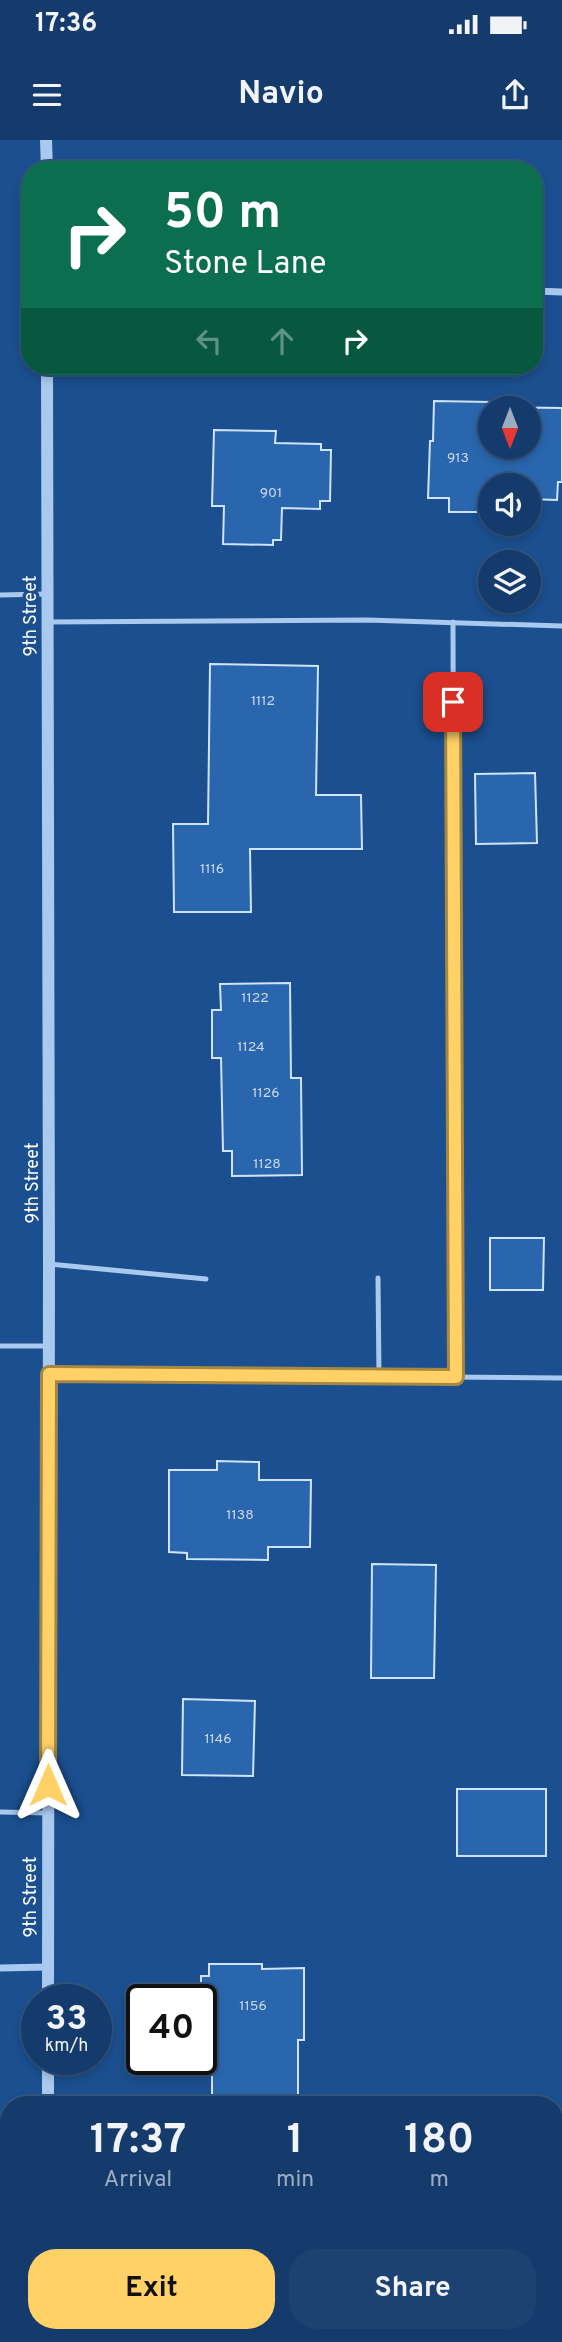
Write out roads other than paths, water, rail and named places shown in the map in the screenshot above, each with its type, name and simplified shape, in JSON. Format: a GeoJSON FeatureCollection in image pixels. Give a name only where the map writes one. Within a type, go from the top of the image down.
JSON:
{"type":"FeatureCollection","features":[{"type":"Feature","properties":{"kind":"street"},"geometry":{"type":"LineString","coordinates":[[46,140],[47,161]]}},
{"type":"Feature","properties":{"kind":"street"},"geometry":{"type":"LineString","coordinates":[[543,291],[562,292]]}},
{"type":"Feature","properties":{"kind":"street","name":"9th Street"},"geometry":{"type":"LineString","coordinates":[[47,375],[48,1984]]}},
{"type":"Feature","properties":{"kind":"street"},"geometry":{"type":"LineString","coordinates":[[0,1968],[48,1968]]}},
{"type":"Feature","properties":{"kind":"street"},"geometry":{"type":"LineString","coordinates":[[48,2075],[48,2096]]}},
{"type":"Feature","properties":{"kind":"lane"},"geometry":{"type":"LineString","coordinates":[[0,595],[47,594]]}},
{"type":"Feature","properties":{"kind":"lane"},"geometry":{"type":"LineString","coordinates":[[47,622],[368,621],[562,626]]}},
{"type":"Feature","properties":{"kind":"lane"},"geometry":{"type":"LineString","coordinates":[[453,622],[456,1377]]}},
{"type":"Feature","properties":{"kind":"lane"},"geometry":{"type":"LineString","coordinates":[[49,1264],[206,1279]]}},
{"type":"Feature","properties":{"kind":"lane"},"geometry":{"type":"LineString","coordinates":[[378,1278],[379,1377]]}},
{"type":"Feature","properties":{"kind":"lane"},"geometry":{"type":"LineString","coordinates":[[0,1346],[49,1346]]}},
{"type":"Feature","properties":{"kind":"lane"},"geometry":{"type":"LineString","coordinates":[[49,1374],[562,1378]]}},
{"type":"Feature","properties":{"kind":"lane"},"geometry":{"type":"LineString","coordinates":[[0,1812],[48,1813]]}}]}
